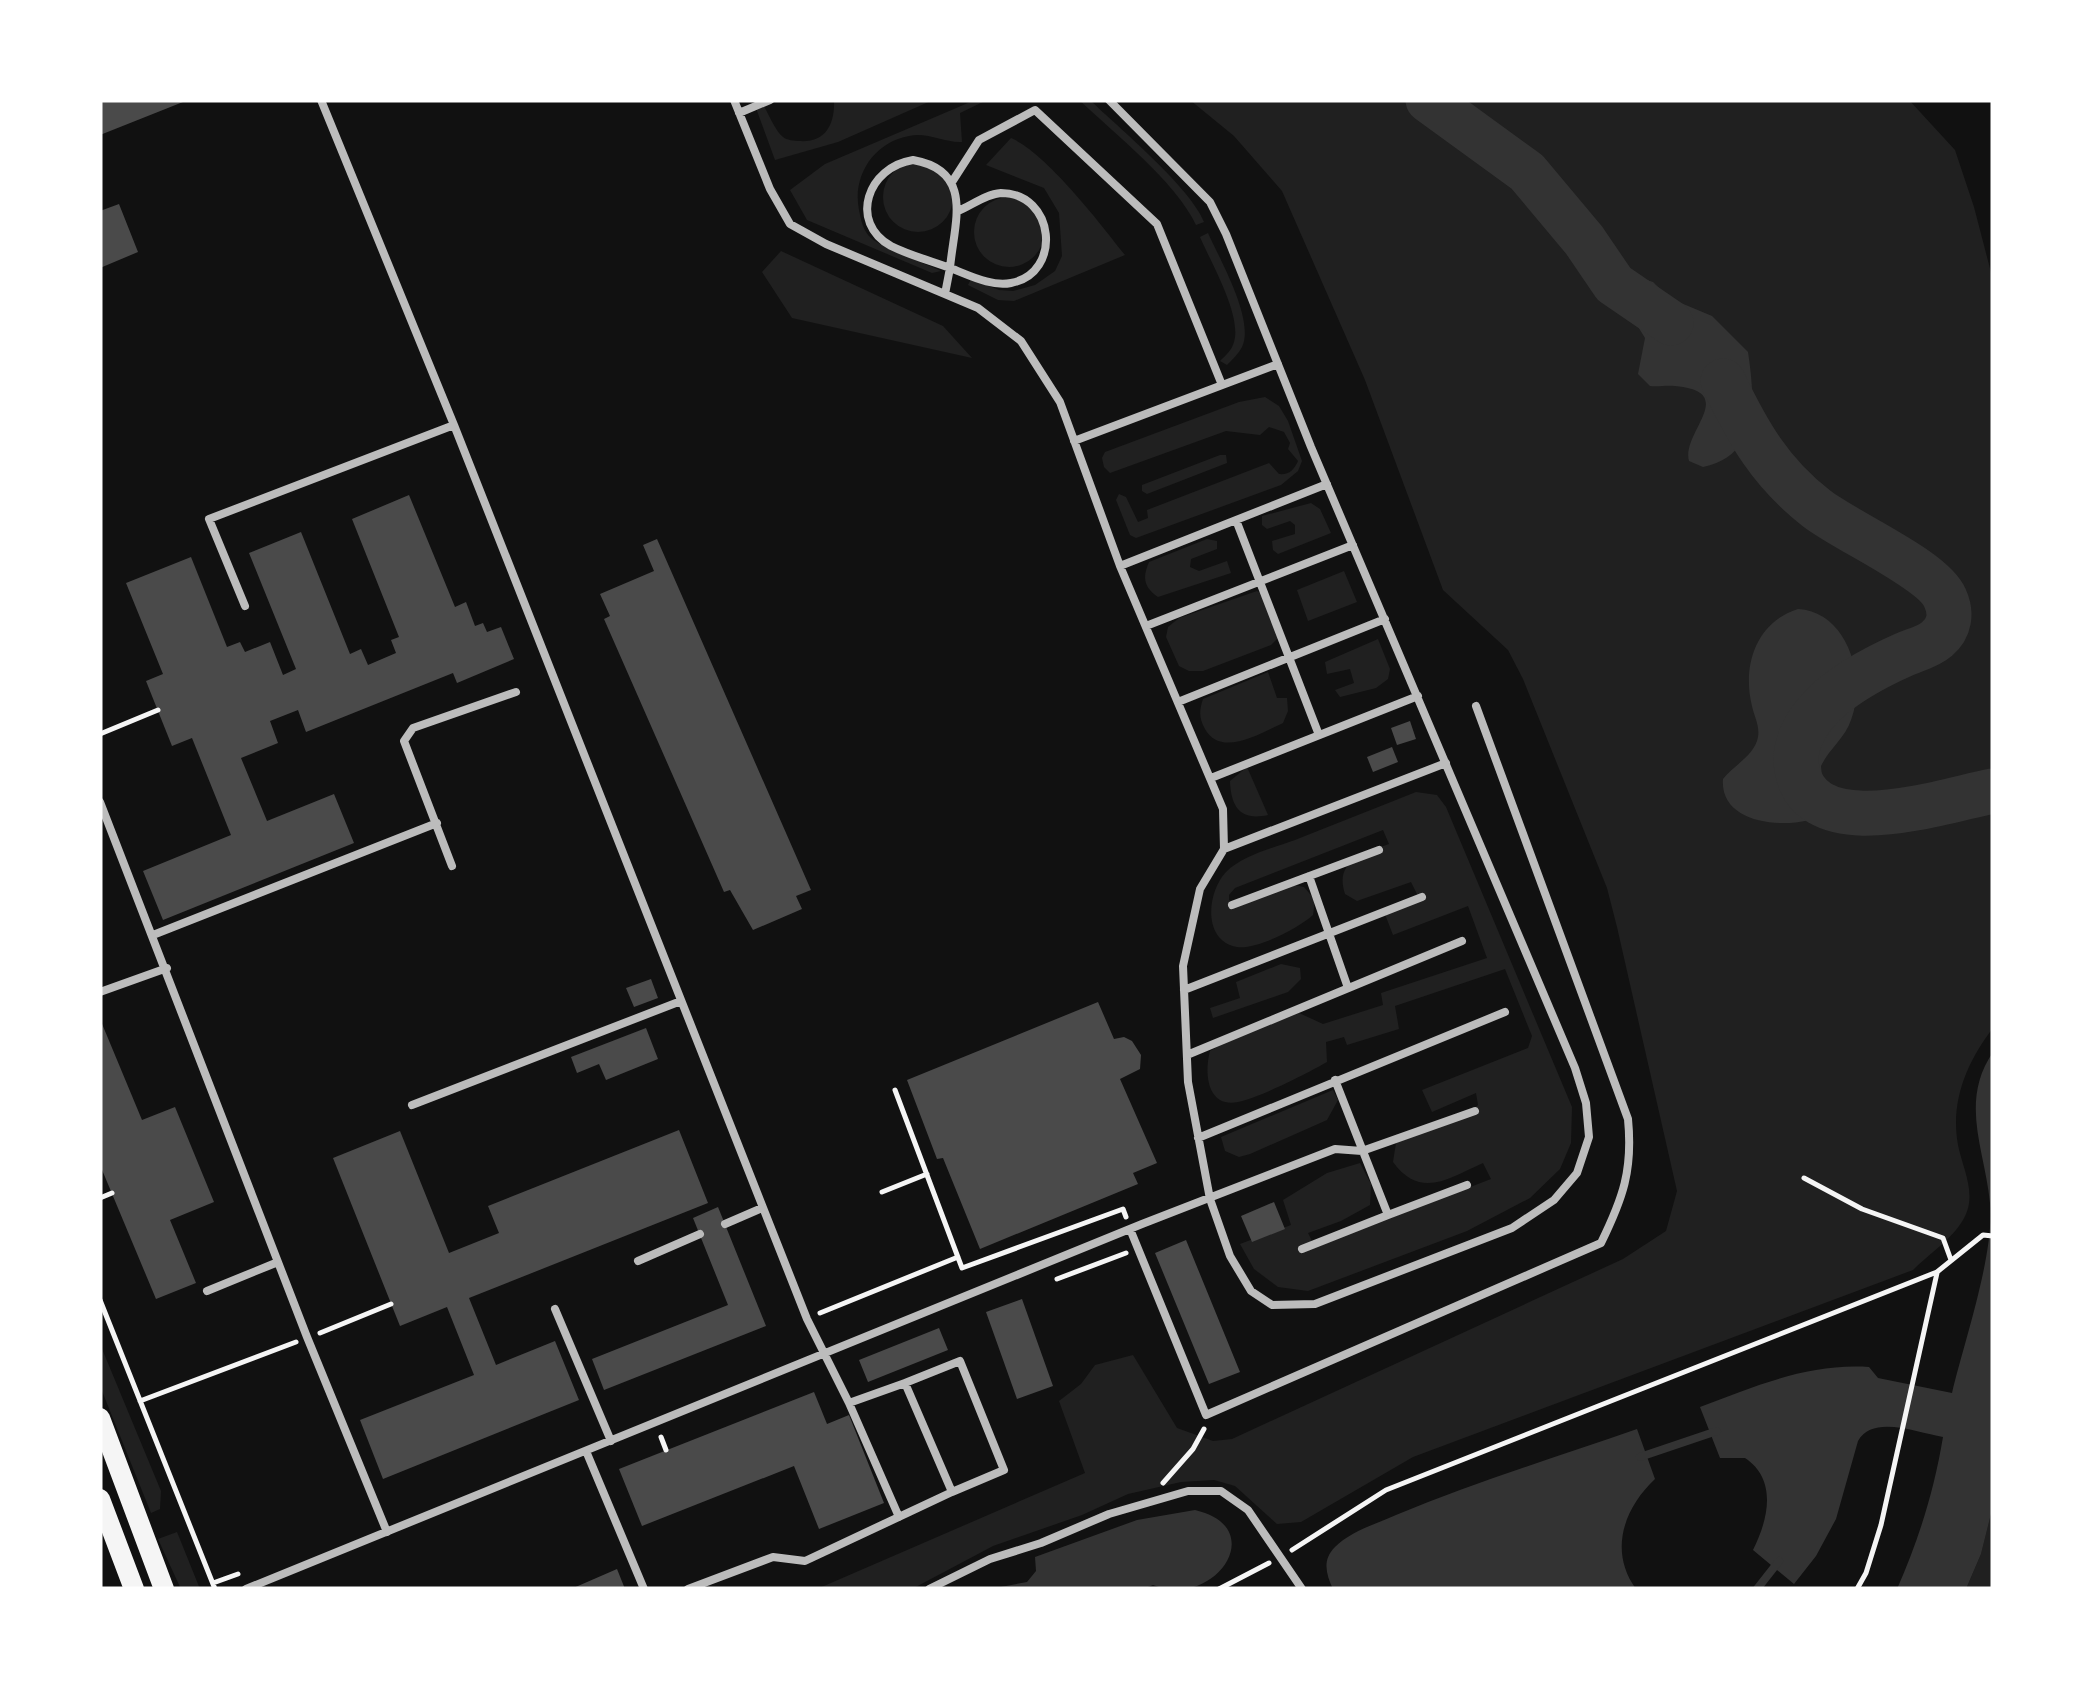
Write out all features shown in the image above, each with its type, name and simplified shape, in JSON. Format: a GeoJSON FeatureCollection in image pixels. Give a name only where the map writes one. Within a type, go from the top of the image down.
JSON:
{"type":"FeatureCollection","features":[{"type":"Feature","properties":{"kind":"main road"},"geometry":{"type":"LineString","coordinates":[[100,1418],[164,1589]]}},
{"type":"Feature","properties":{"kind":"main road"},"geometry":{"type":"LineString","coordinates":[[100,1499],[134,1589]]}},
{"type":"Feature","properties":{"kind":"lane"},"geometry":{"type":"LineString","coordinates":[[321,100],[454,425],[806,1318],[849,1403],[898,1517]]}},
{"type":"Feature","properties":{"kind":"lane"},"geometry":{"type":"LineString","coordinates":[[734,100],[770,189],[790,224],[826,244],[978,308],[1021,341],[1060,402],[1120,566],[1224,808],[1224,849],[1200,889],[1183,966],[1186,1055],[1210,1199],[1230,1256],[1251,1291],[1272,1305],[1315,1304],[1512,1228],[1554,1200],[1577,1172],[1589,1137],[1586,1102],[1210,202],[1110,100]]}},
{"type":"Feature","properties":{"kind":"lane"},"geometry":{"type":"LineString","coordinates":[[740,112],[770,100]]}},
{"type":"Feature","properties":{"kind":"lane"},"geometry":{"type":"LineString","coordinates":[[952,182],[980,140],[1035,110],[1157,224],[1222,385]]}},
{"type":"Feature","properties":{"kind":"lane"},"geometry":{"type":"LineString","coordinates":[[946,294],[950,268],[958,211],[958,196],[942,170],[913,160],[898,163],[874,181],[868,210],[879,236],[891,246],[950,268],[994,284],[1009,284],[1035,270],[1047,244],[1041,215],[1017,196],[987,196],[958,211]]}},
{"type":"Feature","properties":{"kind":"lane"},"geometry":{"type":"LineString","coordinates":[[1074,441],[1278,364]]}},
{"type":"Feature","properties":{"kind":"lane"},"geometry":{"type":"LineString","coordinates":[[245,606],[208,519],[454,425]]}},
{"type":"Feature","properties":{"kind":"lane"},"geometry":{"type":"LineString","coordinates":[[1120,566],[1327,484]]}},
{"type":"Feature","properties":{"kind":"lane"},"geometry":{"type":"LineString","coordinates":[[1236,520],[1319,736]]}},
{"type":"Feature","properties":{"kind":"lane"},"geometry":{"type":"LineString","coordinates":[[1146,626],[1353,545]]}},
{"type":"Feature","properties":{"kind":"lane"},"geometry":{"type":"LineString","coordinates":[[1178,702],[1385,619]]}},
{"type":"Feature","properties":{"kind":"lane"},"geometry":{"type":"LineString","coordinates":[[452,866],[404,741],[413,728],[516,692]]}},
{"type":"Feature","properties":{"kind":"lane"},"geometry":{"type":"LineString","coordinates":[[1210,778],[1418,696]]}},
{"type":"Feature","properties":{"kind":"lane"},"geometry":{"type":"LineString","coordinates":[[1130,1229],[1206,1415],[1600,1243],[1624,1197],[1631,1152],[1628,1119],[1476,706]]}},
{"type":"Feature","properties":{"kind":"lane"},"geometry":{"type":"LineString","coordinates":[[1224,849],[1446,763]]}},
{"type":"Feature","properties":{"kind":"lane"},"geometry":{"type":"LineString","coordinates":[[100,802],[307,1338],[387,1532]]}},
{"type":"Feature","properties":{"kind":"lane"},"geometry":{"type":"LineString","coordinates":[[154,935],[438,823]]}},
{"type":"Feature","properties":{"kind":"lane"},"geometry":{"type":"LineString","coordinates":[[1232,904],[1379,850]]}},
{"type":"Feature","properties":{"kind":"lane"},"geometry":{"type":"LineString","coordinates":[[1309,876],[1348,988]]}},
{"type":"Feature","properties":{"kind":"lane"},"geometry":{"type":"LineString","coordinates":[[1184,990],[1422,897]]}},
{"type":"Feature","properties":{"kind":"lane"},"geometry":{"type":"LineString","coordinates":[[1186,1055],[1462,942]]}},
{"type":"Feature","properties":{"kind":"lane"},"geometry":{"type":"LineString","coordinates":[[100,992],[167,968]]}},
{"type":"Feature","properties":{"kind":"lane"},"geometry":{"type":"LineString","coordinates":[[412,1106],[682,1000]]}},
{"type":"Feature","properties":{"kind":"lane"},"geometry":{"type":"LineString","coordinates":[[1198,1138],[1505,1012]]}},
{"type":"Feature","properties":{"kind":"lane"},"geometry":{"type":"LineString","coordinates":[[1335,1080],[1388,1215]]}},
{"type":"Feature","properties":{"kind":"lane"},"geometry":{"type":"LineString","coordinates":[[246,1589],[1335,1149],[1362,1151],[1475,1111]]}},
{"type":"Feature","properties":{"kind":"lane"},"geometry":{"type":"LineString","coordinates":[[1302,1249],[1467,1185]]}},
{"type":"Feature","properties":{"kind":"lane"},"geometry":{"type":"LineString","coordinates":[[725,1224],[762,1208]]}},
{"type":"Feature","properties":{"kind":"lane"},"geometry":{"type":"LineString","coordinates":[[638,1261],[700,1234]]}},
{"type":"Feature","properties":{"kind":"lane"},"geometry":{"type":"LineString","coordinates":[[207,1291],[278,1262]]}},
{"type":"Feature","properties":{"kind":"lane"},"geometry":{"type":"LineString","coordinates":[[555,1309],[611,1441]]}},
{"type":"Feature","properties":{"kind":"lane"},"geometry":{"type":"LineString","coordinates":[[688,1589],[773,1557],[805,1561],[1004,1470],[960,1361],[849,1403]]}},
{"type":"Feature","properties":{"kind":"lane"},"geometry":{"type":"LineString","coordinates":[[905,1382],[952,1492]]}},
{"type":"Feature","properties":{"kind":"lane"},"geometry":{"type":"LineString","coordinates":[[586,1451],[644,1589]]}},
{"type":"Feature","properties":{"kind":"lane"},"geometry":{"type":"LineString","coordinates":[[929,1589],[990,1560],[1109,1514],[1188,1491],[1221,1491],[1248,1510],[1302,1589]]}},
{"type":"Feature","properties":{"kind":"path"},"geometry":{"type":"LineString","coordinates":[[100,734],[158,710]]}},
{"type":"Feature","properties":{"kind":"path"},"geometry":{"type":"LineString","coordinates":[[896,1090],[962,1268],[1123,1209],[1130,1229]]}},
{"type":"Feature","properties":{"kind":"path"},"geometry":{"type":"LineString","coordinates":[[882,1192],[926,1174]]}},
{"type":"Feature","properties":{"kind":"path"},"geometry":{"type":"LineString","coordinates":[[1804,1178],[1862,1208],[1942,1238],[1951,1260]]}},
{"type":"Feature","properties":{"kind":"path"},"geometry":{"type":"LineString","coordinates":[[100,1198],[112,1193]]}},
{"type":"Feature","properties":{"kind":"path"},"geometry":{"type":"LineString","coordinates":[[1218,1589],[1280,1557],[1386,1490],[1938,1272],[1983,1235],[1993,1236]]}},
{"type":"Feature","properties":{"kind":"path"},"geometry":{"type":"LineString","coordinates":[[806,1318],[958,1257]]}},
{"type":"Feature","properties":{"kind":"path"},"geometry":{"type":"LineString","coordinates":[[1857,1589],[1881,1525],[1938,1272]]}},
{"type":"Feature","properties":{"kind":"path"},"geometry":{"type":"LineString","coordinates":[[100,1300],[215,1589]]}},
{"type":"Feature","properties":{"kind":"path"},"geometry":{"type":"LineString","coordinates":[[140,1400],[391,1304]]}},
{"type":"Feature","properties":{"kind":"path"},"geometry":{"type":"LineString","coordinates":[[1157,1500],[1166,1477],[1199,1440],[1206,1415]]}},
{"type":"Feature","properties":{"kind":"path"},"geometry":{"type":"LineString","coordinates":[[661,1437],[666,1450]]}},
{"type":"Feature","properties":{"kind":"shaded area"},"geometry":{"type":"Polygon","coordinates":[[[753,100],[762,103],[783,137],[808,141],[827,130],[834,100],[933,100],[838,142],[775,160],[753,100]]]}},
{"type":"Feature","properties":{"kind":"shaded area"},"geometry":{"type":"Polygon","coordinates":[[[975,100],[987,100],[960,113],[962,142],[923,135],[885,145],[868,162],[859,185],[859,210],[868,235],[941,271],[932,273],[807,220],[790,190],[825,164],[975,100]]]}},
{"type":"Feature","properties":{"kind":"shaded area"},"geometry":{"type":"Polygon","coordinates":[[[1079,100],[1090,100],[1153,159],[1185,193],[1204,222],[1196,225],[1159,175],[1079,100]]]}},
{"type":"Feature","properties":{"kind":"shaded area"},"geometry":{"type":"Polygon","coordinates":[[[1190,100],[1909,100],[1955,150],[1993,280],[1993,1028],[1968,1068],[1956,1113],[1958,1145],[1968,1182],[1967,1211],[1953,1234],[1913,1270],[1413,1457],[1301,1522],[1277,1524],[1235,1486],[1214,1480],[1181,1482],[1128,1494],[1082,1515],[993,1546],[912,1589],[817,1589],[1085,1473],[1059,1401],[1081,1384],[1095,1365],[1133,1355],[1177,1428],[1213,1441],[1232,1439],[1623,1259],[1666,1231],[1677,1191],[1607,888],[1523,679],[1508,650],[1443,590],[1365,380],[1282,191],[1234,136],[1190,100]]]}},
{"type":"Feature","properties":{"kind":"shaded area"},"geometry":{"type":"Polygon","coordinates":[[[1011,138],[1056,173],[1125,255],[1014,301],[998,300],[968,285],[971,279],[1013,291],[1035,285],[1055,271],[1062,256],[1059,213],[1044,188],[986,165],[1011,138]]]}},
{"type":"Feature","properties":{"kind":"shaded area"},"geometry":{"type":"Polygon","coordinates":[[[918,162],[943,172],[953,197],[943,222],[918,232],[893,222],[883,197],[893,172],[918,162]]]}},
{"type":"Feature","properties":{"kind":"shaded area"},"geometry":{"type":"Polygon","coordinates":[[[1009,197],[1023,199],[1034,207],[1042,218],[1042,246],[1034,257],[1023,265],[1009,267],[995,265],[984,257],[976,246],[974,232],[976,218],[984,207],[995,199],[1009,197]]]}},
{"type":"Feature","properties":{"kind":"shaded area"},"geometry":{"type":"Polygon","coordinates":[[[1208,233],[1244,322],[1242,347],[1227,365],[1220,361],[1234,342],[1234,318],[1200,237],[1208,233]]]}},
{"type":"Feature","properties":{"kind":"shaded area"},"geometry":{"type":"Polygon","coordinates":[[[781,251],[943,326],[972,358],[792,318],[762,272],[781,251]]]}},
{"type":"Feature","properties":{"kind":"shaded area"},"geometry":{"type":"Polygon","coordinates":[[[1629,279],[1653,282],[1669,298],[1712,316],[1748,352],[1750,423],[1735,451],[1722,461],[1703,467],[1689,461],[1689,450],[1706,405],[1703,396],[1675,386],[1650,386],[1638,374],[1645,338],[1620,292],[1629,279]]]}},
{"type":"Feature","properties":{"kind":"shaded area"},"geometry":{"type":"Polygon","coordinates":[[[1265,397],[1279,406],[1288,421],[1302,461],[1298,471],[1281,485],[1136,538],[1130,535],[1116,500],[1119,494],[1126,497],[1138,522],[1148,518],[1147,510],[1269,463],[1283,474],[1298,461],[1288,449],[1290,443],[1284,432],[1269,427],[1260,435],[1226,431],[1110,473],[1104,467],[1105,452],[1239,402],[1265,397]]]}},
{"type":"Feature","properties":{"kind":"shaded area"},"geometry":{"type":"Polygon","coordinates":[[[1226,455],[1227,463],[1147,494],[1142,491],[1142,485],[1226,455]]]}},
{"type":"Feature","properties":{"kind":"shaded area"},"geometry":{"type":"Polygon","coordinates":[[[1311,503],[1320,509],[1331,533],[1278,554],[1272,541],[1295,534],[1295,525],[1290,521],[1267,529],[1262,525],[1262,516],[1311,503]]]}},
{"type":"Feature","properties":{"kind":"shaded area"},"geometry":{"type":"Polygon","coordinates":[[[1207,539],[1217,541],[1217,549],[1191,559],[1190,567],[1199,571],[1227,561],[1231,573],[1158,597],[1150,590],[1145,577],[1149,562],[1207,539]]]}},
{"type":"Feature","properties":{"kind":"shaded area"},"geometry":{"type":"Polygon","coordinates":[[[1344,571],[1357,602],[1308,621],[1297,590],[1344,571]]]}},
{"type":"Feature","properties":{"kind":"shaded area"},"geometry":{"type":"Polygon","coordinates":[[[1257,591],[1264,595],[1278,638],[1271,645],[1203,671],[1179,666],[1166,637],[1168,627],[1179,618],[1257,591]]]}},
{"type":"Feature","properties":{"kind":"shaded area"},"geometry":{"type":"Polygon","coordinates":[[[1798,609],[1815,613],[1841,634],[1854,667],[1855,703],[1848,726],[1821,766],[1823,788],[1831,802],[1828,813],[1798,822],[1762,821],[1733,808],[1725,795],[1723,779],[1749,755],[1758,737],[1749,691],[1755,647],[1772,624],[1798,609]]]}},
{"type":"Feature","properties":{"kind":"shaded area"},"geometry":{"type":"Polygon","coordinates":[[[1378,639],[1390,669],[1388,679],[1376,688],[1340,697],[1335,690],[1354,683],[1350,669],[1327,674],[1325,662],[1378,639]]]}},
{"type":"Feature","properties":{"kind":"shaded area"},"geometry":{"type":"Polygon","coordinates":[[[1268,672],[1277,698],[1287,698],[1288,711],[1283,723],[1242,741],[1221,742],[1212,737],[1201,718],[1203,699],[1268,672]]]}},
{"type":"Feature","properties":{"kind":"shaded area"},"geometry":{"type":"Polygon","coordinates":[[[1247,767],[1268,815],[1244,814],[1235,805],[1230,781],[1247,767]]]}},
{"type":"Feature","properties":{"kind":"shaded area"},"geometry":{"type":"Polygon","coordinates":[[[1416,792],[1437,795],[1446,807],[1572,1107],[1571,1143],[1560,1169],[1530,1198],[1467,1231],[1308,1291],[1278,1287],[1254,1269],[1240,1244],[1291,1225],[1283,1200],[1327,1173],[1360,1163],[1371,1184],[1370,1205],[1308,1233],[1315,1247],[1491,1179],[1483,1163],[1436,1182],[1414,1180],[1393,1162],[1396,1143],[1460,1117],[1478,1105],[1476,1093],[1432,1112],[1422,1090],[1528,1048],[1532,1036],[1505,969],[1395,1006],[1399,1029],[1347,1045],[1344,1037],[1326,1042],[1327,1062],[1258,1096],[1228,1102],[1220,1100],[1210,1087],[1210,1051],[1233,1038],[1299,1013],[1323,1024],[1383,1005],[1381,993],[1487,958],[1468,906],[1393,935],[1383,909],[1418,896],[1411,882],[1357,901],[1345,894],[1347,866],[1389,844],[1383,830],[1235,888],[1229,895],[1229,900],[1238,906],[1293,885],[1304,887],[1315,900],[1313,915],[1288,932],[1266,942],[1237,947],[1218,936],[1213,926],[1215,891],[1233,866],[1416,792]]]}},
{"type":"Feature","properties":{"kind":"shaded area"},"geometry":{"type":"Polygon","coordinates":[[[1281,964],[1300,968],[1301,979],[1288,992],[1213,1018],[1210,1008],[1240,998],[1236,982],[1281,964]]]}},
{"type":"Feature","properties":{"kind":"shaded area"},"geometry":{"type":"Polygon","coordinates":[[[1993,1052],[1993,1506],[1981,1554],[1966,1589],[1897,1589],[1925,1515],[1943,1437],[1897,1427],[1874,1428],[1858,1441],[1836,1519],[1816,1556],[1794,1584],[1753,1550],[1766,1514],[1762,1477],[1745,1458],[1720,1458],[1700,1407],[1804,1372],[1847,1367],[1869,1367],[1878,1378],[1952,1393],[1988,1247],[1990,1203],[1976,1108],[1977,1089],[1993,1052]]]}},
{"type":"Feature","properties":{"kind":"shaded area"},"geometry":{"type":"Polygon","coordinates":[[[1333,1090],[1338,1100],[1327,1120],[1250,1154],[1239,1157],[1225,1151],[1221,1137],[1333,1090]]]}},
{"type":"Feature","properties":{"kind":"shaded area"},"geometry":{"type":"Polygon","coordinates":[[[100,1344],[161,1491],[160,1509],[151,1513],[100,1386],[100,1344]]]}},
{"type":"Feature","properties":{"kind":"shaded area"},"geometry":{"type":"Polygon","coordinates":[[[1637,1429],[1655,1479],[1635,1504],[1623,1531],[1623,1560],[1636,1589],[1333,1589],[1327,1573],[1328,1557],[1341,1541],[1356,1532],[1456,1492],[1637,1429]]]}},
{"type":"Feature","properties":{"kind":"shaded area"},"geometry":{"type":"Polygon","coordinates":[[[1993,1506],[1993,1589],[1966,1589],[1981,1554],[1993,1506]]]}},
{"type":"Feature","properties":{"kind":"shaded area"},"geometry":{"type":"Polygon","coordinates":[[[1195,1510],[1218,1519],[1229,1533],[1231,1548],[1225,1564],[1213,1577],[1196,1586],[1175,1590],[1153,1585],[1143,1589],[990,1589],[1027,1582],[1036,1571],[1035,1557],[1137,1520],[1195,1510]]]}},
{"type":"Feature","properties":{"kind":"shaded area"},"geometry":{"type":"Polygon","coordinates":[[[177,1532],[200,1589],[180,1587],[158,1539],[177,1532]]]}},
{"type":"Feature","properties":{"kind":"building"},"geometry":{"type":"Polygon","coordinates":[[[100,100],[188,100],[100,135],[100,100]]]}},
{"type":"Feature","properties":{"kind":"building"},"geometry":{"type":"Polygon","coordinates":[[[119,204],[138,252],[100,268],[100,211],[119,204]]]}},
{"type":"Feature","properties":{"kind":"building"},"geometry":{"type":"Polygon","coordinates":[[[409,495],[455,607],[466,602],[475,626],[483,623],[487,632],[501,627],[514,659],[457,683],[453,673],[306,732],[298,710],[270,721],[278,743],[241,758],[267,821],[334,794],[354,843],[163,920],[143,871],[231,835],[192,738],[172,746],[146,681],[163,674],[126,583],[191,557],[227,647],[240,642],[245,652],[270,642],[283,675],[296,669],[249,553],[301,532],[350,654],[361,649],[368,665],[396,653],[391,640],[399,637],[352,519],[409,495]]]}},
{"type":"Feature","properties":{"kind":"building"},"geometry":{"type":"Polygon","coordinates":[[[657,539],[811,890],[796,896],[802,909],[753,930],[730,890],[724,892],[604,619],[610,616],[600,594],[654,571],[643,545],[657,539]]]}},
{"type":"Feature","properties":{"kind":"building"},"geometry":{"type":"Polygon","coordinates":[[[1410,721],[1416,739],[1397,745],[1391,728],[1410,721]]]}},
{"type":"Feature","properties":{"kind":"building"},"geometry":{"type":"Polygon","coordinates":[[[1392,747],[1398,762],[1373,772],[1367,757],[1392,747]]]}},
{"type":"Feature","properties":{"kind":"building"},"geometry":{"type":"Polygon","coordinates":[[[651,979],[658,998],[634,1007],[626,988],[651,979]]]}},
{"type":"Feature","properties":{"kind":"building"},"geometry":{"type":"Polygon","coordinates":[[[1098,1002],[1114,1039],[1124,1037],[1132,1041],[1141,1055],[1140,1069],[1120,1079],[1157,1163],[1133,1173],[1138,1184],[980,1249],[943,1158],[937,1159],[907,1080],[1098,1002]]]}},
{"type":"Feature","properties":{"kind":"building"},"geometry":{"type":"Polygon","coordinates":[[[100,1019],[142,1120],[175,1107],[214,1202],[170,1220],[196,1283],[156,1299],[100,1165],[100,1019]]]}},
{"type":"Feature","properties":{"kind":"building"},"geometry":{"type":"Polygon","coordinates":[[[646,1028],[658,1059],[606,1080],[599,1064],[577,1073],[571,1057],[646,1028]]]}},
{"type":"Feature","properties":{"kind":"building"},"geometry":{"type":"Polygon","coordinates":[[[679,1130],[708,1203],[469,1298],[496,1365],[555,1341],[579,1400],[383,1479],[360,1420],[474,1375],[447,1307],[400,1326],[333,1158],[400,1131],[449,1253],[499,1233],[488,1206],[679,1130]]]}},
{"type":"Feature","properties":{"kind":"building"},"geometry":{"type":"Polygon","coordinates":[[[1274,1202],[1285,1229],[1252,1242],[1241,1216],[1274,1202]]]}},
{"type":"Feature","properties":{"kind":"building"},"geometry":{"type":"Polygon","coordinates":[[[718,1207],[766,1326],[604,1390],[592,1359],[728,1305],[693,1218],[718,1207]]]}},
{"type":"Feature","properties":{"kind":"building"},"geometry":{"type":"Polygon","coordinates":[[[1186,1240],[1240,1372],[1209,1384],[1155,1253],[1186,1240]]]}},
{"type":"Feature","properties":{"kind":"building"},"geometry":{"type":"Polygon","coordinates":[[[1022,1299],[1053,1386],[1017,1399],[986,1312],[1022,1299]]]}},
{"type":"Feature","properties":{"kind":"building"},"geometry":{"type":"Polygon","coordinates":[[[939,1328],[948,1350],[868,1382],[859,1360],[939,1328]]]}},
{"type":"Feature","properties":{"kind":"building"},"geometry":{"type":"Polygon","coordinates":[[[814,1392],[827,1424],[849,1415],[884,1503],[819,1529],[794,1466],[642,1526],[619,1469],[814,1392]]]}},
{"type":"Feature","properties":{"kind":"building"},"geometry":{"type":"Polygon","coordinates":[[[617,1569],[625,1589],[571,1589],[617,1569]]]}},
{"type":"Feature","properties":{"kind":"waterway"},"geometry":{"type":"LineString","coordinates":[[1428,100],[1527,172],[1584,240],[1614,284],[1671,323]]}},
{"type":"Feature","properties":{"kind":"waterway"},"geometry":{"type":"LineString","coordinates":[[1723,381],[1751,435],[1786,480],[1829,517],[1924,575],[1937,587],[1949,609],[1947,625],[1937,639],[1853,682],[1813,716],[1799,741],[1796,760],[1807,793],[1827,807],[1852,813],[1882,813],[1993,791]]}},
{"type":"Feature","properties":{"kind":"waterway"},"geometry":{"type":"LineString","coordinates":[[1640,1457],[1717,1431]]}},
{"type":"Feature","properties":{"kind":"waterway"},"geometry":{"type":"LineString","coordinates":[[1757,1589],[1779,1561]]}}]}
